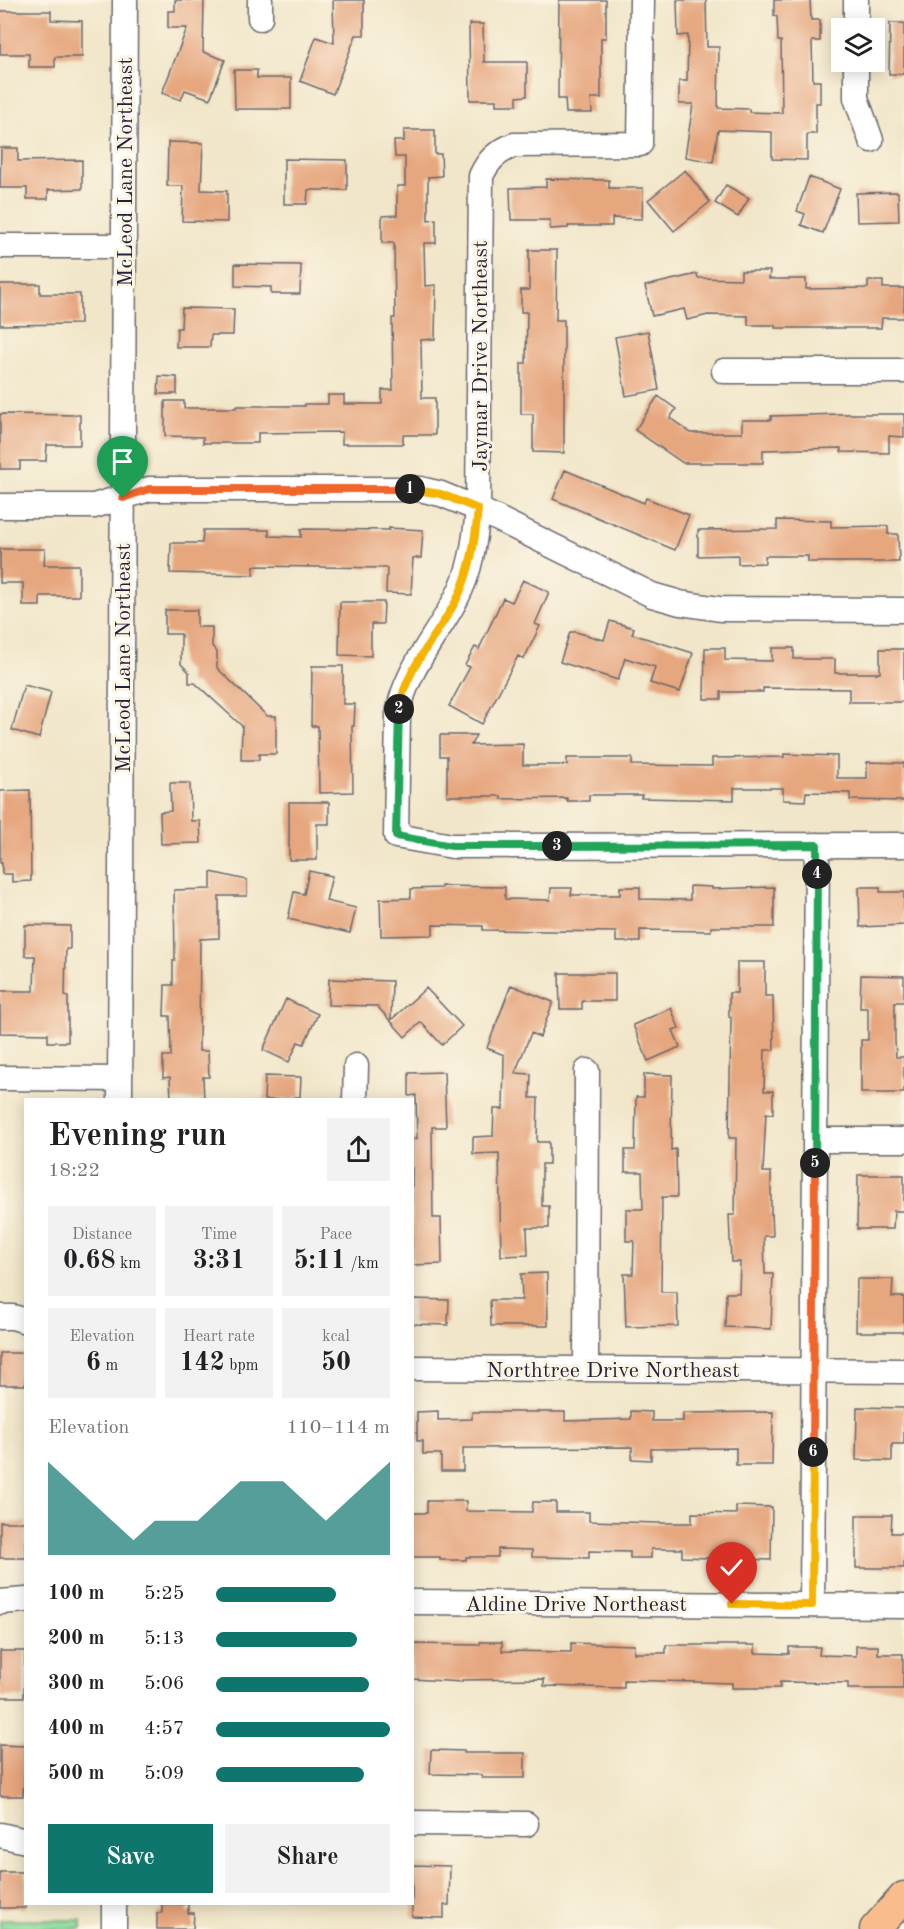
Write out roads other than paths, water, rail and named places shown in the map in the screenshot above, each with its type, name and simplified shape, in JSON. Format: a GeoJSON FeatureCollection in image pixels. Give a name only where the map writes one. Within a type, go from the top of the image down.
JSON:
{"type":"FeatureCollection","features":[{"type":"Feature","properties":{"kind":"main road"},"geometry":{"type":"LineString","coordinates":[[875,1929],[904,1897]]}},
{"type":"Feature","properties":{"kind":"street","name":"McLeod Lane Northeast"},"geometry":{"type":"LineString","coordinates":[[120,1089],[125,0]]}},
{"type":"Feature","properties":{"kind":"street","name":"Jaymar Drive Northeast"},"geometry":{"type":"LineString","coordinates":[[642,0],[640,144],[514,145],[498,152],[487,162],[481,176],[478,509],[474,549],[457,598],[409,679],[401,697],[398,714],[396,836],[452,846],[817,845]]}},
{"type":"Feature","properties":{"kind":"street"},"geometry":{"type":"LineString","coordinates":[[856,0],[856,18]]}},
{"type":"Feature","properties":{"kind":"street"},"geometry":{"type":"LineString","coordinates":[[856,72],[856,98],[871,140]]}},
{"type":"Feature","properties":{"kind":"street"},"geometry":{"type":"LineString","coordinates":[[0,246],[124,246]]}},
{"type":"Feature","properties":{"kind":"street"},"geometry":{"type":"LineString","coordinates":[[724,370],[904,370]]}},
{"type":"Feature","properties":{"kind":"street"},"geometry":{"type":"LineString","coordinates":[[0,506],[94,506],[149,489],[420,489],[441,494],[478,509],[652,595],[680,603],[720,609],[904,610]]}},
{"type":"Feature","properties":{"kind":"street"},"geometry":{"type":"LineString","coordinates":[[812,1605],[817,845],[904,845]]}},
{"type":"Feature","properties":{"kind":"street"},"geometry":{"type":"LineString","coordinates":[[355,1098],[356,1066]]}},
{"type":"Feature","properties":{"kind":"street"},"geometry":{"type":"LineString","coordinates":[[586,1368],[587,1071]]}},
{"type":"Feature","properties":{"kind":"street"},"geometry":{"type":"LineString","coordinates":[[0,1078],[120,1089]]}},
{"type":"Feature","properties":{"kind":"street"},"geometry":{"type":"LineString","coordinates":[[815,1140],[904,1140]]}},
{"type":"Feature","properties":{"kind":"street"},"geometry":{"type":"LineString","coordinates":[[0,1317],[13,1317],[24,1320]]}},
{"type":"Feature","properties":{"kind":"street","name":"Northtree Drive Northeast"},"geometry":{"type":"LineString","coordinates":[[414,1368],[904,1371]]}},
{"type":"Feature","properties":{"kind":"street"},"geometry":{"type":"LineString","coordinates":[[0,1602],[24,1600]]}},
{"type":"Feature","properties":{"kind":"street","name":"Aldine Drive Northeast"},"geometry":{"type":"LineString","coordinates":[[414,1602],[904,1606]]}},
{"type":"Feature","properties":{"kind":"street"},"geometry":{"type":"LineString","coordinates":[[414,1823],[525,1824]]}},
{"type":"Feature","properties":{"kind":"street"},"geometry":{"type":"LineString","coordinates":[[0,1835],[24,1841]]}},
{"type":"Feature","properties":{"kind":"street"},"geometry":{"type":"LineString","coordinates":[[114,1905],[114,1929]]}}]}
